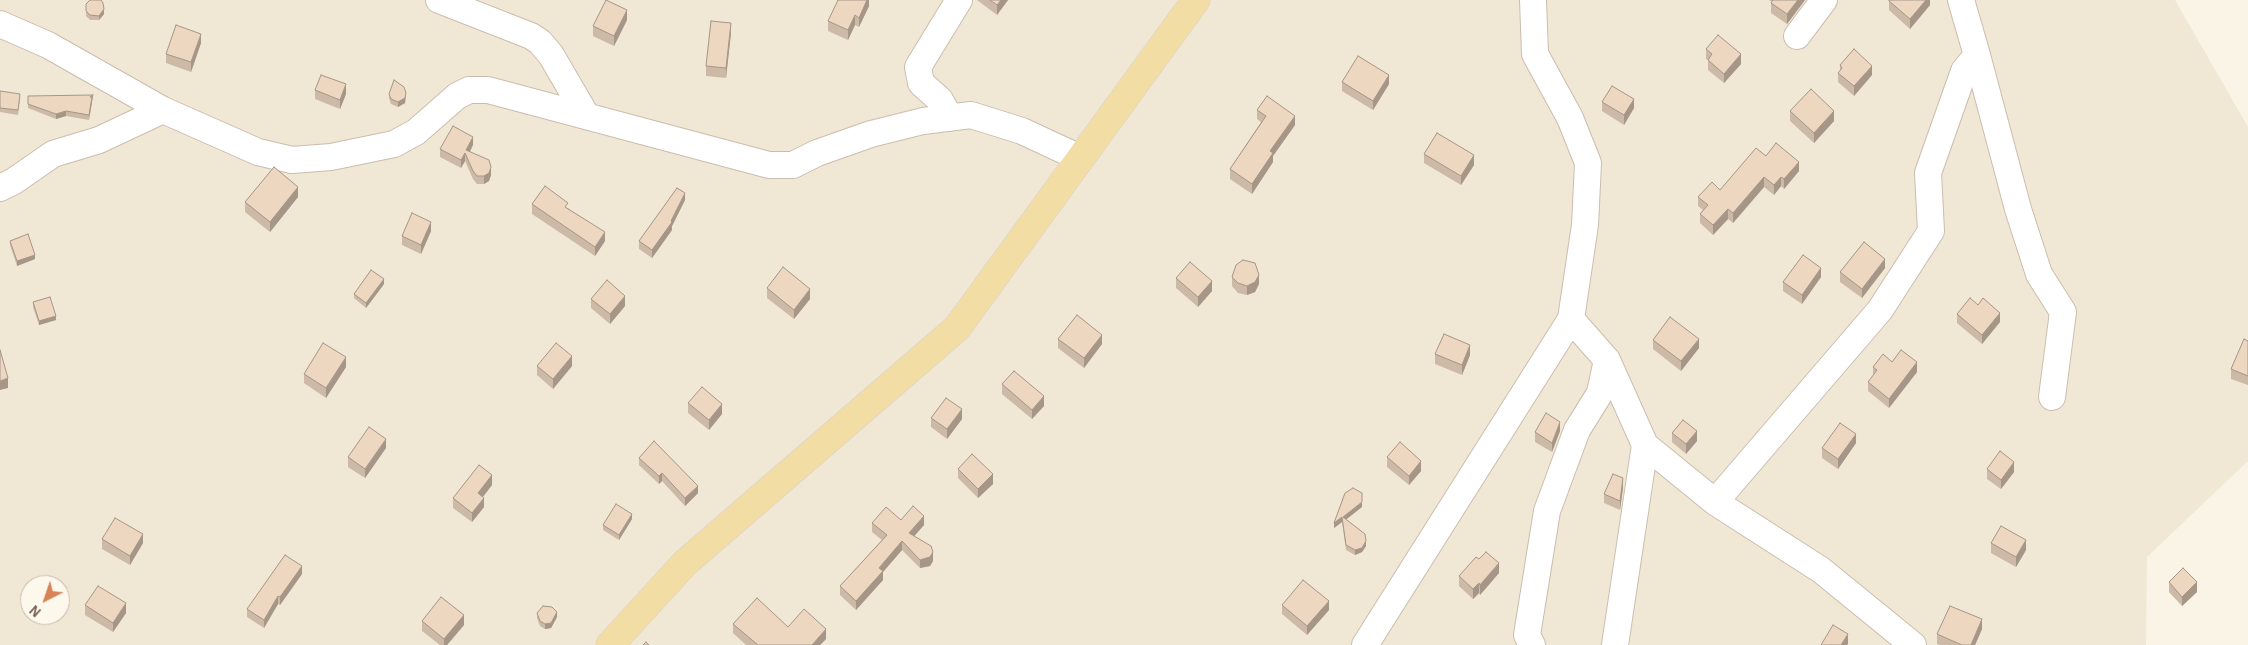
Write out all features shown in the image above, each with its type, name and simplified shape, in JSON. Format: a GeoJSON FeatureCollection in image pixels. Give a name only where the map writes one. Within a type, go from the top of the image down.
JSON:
{"type":"FeatureCollection","features":[{"type":"Feature","properties":{"kind":"main road"},"geometry":{"type":"LineString","coordinates":[[610,645],[685,563],[957,328],[1196,0]]}},
{"type":"Feature","properties":{"kind":"street"},"geometry":{"type":"LineString","coordinates":[[439,0],[531,36],[540,42],[552,55],[586,116]]}},
{"type":"Feature","properties":{"kind":"street"},"geometry":{"type":"LineString","coordinates":[[950,118],[940,100],[921,83],[918,66],[959,0]]}},
{"type":"Feature","properties":{"kind":"street"},"geometry":{"type":"LineString","coordinates":[[1365,645],[1571,319],[1585,225],[1588,163],[1570,118],[1535,54],[1534,0]]}},
{"type":"Feature","properties":{"kind":"street"},"geometry":{"type":"LineString","coordinates":[[1797,36],[1824,0]]}},
{"type":"Feature","properties":{"kind":"street"},"geometry":{"type":"LineString","coordinates":[[1961,0],[2018,209],[2033,256],[2039,274],[2063,312],[2052,397]]}},
{"type":"Feature","properties":{"kind":"street"},"geometry":{"type":"LineString","coordinates":[[0,24],[48,45],[163,110],[258,152],[292,160],[331,158],[394,144],[416,132],[457,96],[469,90],[488,90],[769,165],[793,165],[871,134],[923,121],[971,115],[1022,132],[1080,158]]}},
{"type":"Feature","properties":{"kind":"street"},"geometry":{"type":"LineString","coordinates":[[1715,502],[1880,310],[1931,231],[1928,173],[1964,71],[1977,55]]}},
{"type":"Feature","properties":{"kind":"street"},"geometry":{"type":"LineString","coordinates":[[0,188],[14,181],[53,154],[99,140],[163,110]]}},
{"type":"Feature","properties":{"kind":"street"},"geometry":{"type":"LineString","coordinates":[[1571,319],[1607,360],[1645,445],[1715,502],[1821,570],[1913,645]]}},
{"type":"Feature","properties":{"kind":"street"},"geometry":{"type":"LineString","coordinates":[[1532,645],[1527,635],[1547,511],[1577,430],[1600,392],[1607,360]]}},
{"type":"Feature","properties":{"kind":"street"},"geometry":{"type":"LineString","coordinates":[[1615,645],[1645,445]]}},
{"type":"Feature","properties":{"kind":"shaded area"},"geometry":{"type":"Polygon","coordinates":[[[0,0],[2175,0],[2248,127],[2248,461],[2147,557],[2146,645],[0,645],[0,0]]]}},
{"type":"Feature","properties":{"kind":"building"},"geometry":{"type":"Polygon","coordinates":[[[90,0],[101,0],[103,3],[104,9],[99,16],[90,15],[86,11],[86,4],[90,0]]]}},
{"type":"Feature","properties":{"kind":"building"},"geometry":{"type":"Polygon","coordinates":[[[606,0],[627,10],[614,36],[593,26],[606,0]]]}},
{"type":"Feature","properties":{"kind":"building"},"geometry":{"type":"Polygon","coordinates":[[[838,0],[867,0],[859,18],[855,15],[848,30],[828,21],[838,0]]]}},
{"type":"Feature","properties":{"kind":"building"},"geometry":{"type":"Polygon","coordinates":[[[990,0],[1001,0],[997,5],[990,0]]]}},
{"type":"Feature","properties":{"kind":"building"},"geometry":{"type":"Polygon","coordinates":[[[1773,0],[1798,0],[1787,14],[1771,3],[1773,0]]]}},
{"type":"Feature","properties":{"kind":"building"},"geometry":{"type":"Polygon","coordinates":[[[1889,0],[1926,0],[1910,19],[1889,0]]]}},
{"type":"Feature","properties":{"kind":"building"},"geometry":{"type":"Polygon","coordinates":[[[711,21],[731,23],[726,68],[706,66],[711,21]]]}},
{"type":"Feature","properties":{"kind":"building"},"geometry":{"type":"Polygon","coordinates":[[[176,25],[201,34],[191,62],[166,54],[176,25]]]}},
{"type":"Feature","properties":{"kind":"building"},"geometry":{"type":"Polygon","coordinates":[[[1718,35],[1741,54],[1724,74],[1708,60],[1712,54],[1706,49],[1718,35]]]}},
{"type":"Feature","properties":{"kind":"building"},"geometry":{"type":"Polygon","coordinates":[[[1854,49],[1872,66],[1854,86],[1838,73],[1842,68],[1840,65],[1854,49]]]}},
{"type":"Feature","properties":{"kind":"building"},"geometry":{"type":"Polygon","coordinates":[[[1358,56],[1389,75],[1373,101],[1342,82],[1358,56]]]}},
{"type":"Feature","properties":{"kind":"building"},"geometry":{"type":"Polygon","coordinates":[[[321,75],[346,84],[340,100],[315,90],[321,75]]]}},
{"type":"Feature","properties":{"kind":"building"},"geometry":{"type":"Polygon","coordinates":[[[394,80],[404,87],[406,93],[405,98],[398,102],[391,99],[389,94],[394,80]]]}},
{"type":"Feature","properties":{"kind":"building"},"geometry":{"type":"Polygon","coordinates":[[[1612,86],[1634,99],[1624,115],[1602,102],[1612,86]]]}},
{"type":"Feature","properties":{"kind":"building"},"geometry":{"type":"Polygon","coordinates":[[[1811,89],[1834,111],[1814,133],[1790,111],[1811,89]]]}},
{"type":"Feature","properties":{"kind":"building"},"geometry":{"type":"Polygon","coordinates":[[[0,91],[20,94],[18,110],[0,108],[0,91]]]}},
{"type":"Feature","properties":{"kind":"building"},"geometry":{"type":"Polygon","coordinates":[[[93,95],[90,97],[92,97],[89,115],[66,111],[56,114],[28,104],[28,96],[93,95]]]}},
{"type":"Feature","properties":{"kind":"building"},"geometry":{"type":"Polygon","coordinates":[[[1267,96],[1295,116],[1270,151],[1273,153],[1252,184],[1230,169],[1266,116],[1257,110],[1267,96]]]}},
{"type":"Feature","properties":{"kind":"building"},"geometry":{"type":"Polygon","coordinates":[[[453,126],[473,137],[466,150],[489,160],[491,167],[489,173],[484,176],[477,176],[465,153],[461,160],[440,149],[453,126]]]}},
{"type":"Feature","properties":{"kind":"building"},"geometry":{"type":"Polygon","coordinates":[[[1437,133],[1474,155],[1461,176],[1424,154],[1437,133]]]}},
{"type":"Feature","properties":{"kind":"building"},"geometry":{"type":"Polygon","coordinates":[[[1776,143],[1799,162],[1784,179],[1781,177],[1774,185],[1764,177],[1733,213],[1728,209],[1713,225],[1700,214],[1708,205],[1698,197],[1712,182],[1720,190],[1756,148],[1766,156],[1776,143]]]}},
{"type":"Feature","properties":{"kind":"building"},"geometry":{"type":"Polygon","coordinates":[[[274,167],[298,187],[270,222],[245,202],[274,167]]]}},
{"type":"Feature","properties":{"kind":"building"},"geometry":{"type":"Polygon","coordinates":[[[545,186],[568,203],[565,207],[605,232],[595,247],[532,204],[545,186]]]}},
{"type":"Feature","properties":{"kind":"building"},"geometry":{"type":"Polygon","coordinates":[[[677,188],[685,193],[672,222],[652,250],[639,241],[677,188]]]}},
{"type":"Feature","properties":{"kind":"building"},"geometry":{"type":"Polygon","coordinates":[[[412,213],[431,222],[421,245],[402,236],[412,213]]]}},
{"type":"Feature","properties":{"kind":"building"},"geometry":{"type":"Polygon","coordinates":[[[28,234],[35,255],[17,261],[10,241],[28,234]]]}},
{"type":"Feature","properties":{"kind":"building"},"geometry":{"type":"Polygon","coordinates":[[[1864,242],[1885,259],[1862,289],[1840,272],[1864,242]]]}},
{"type":"Feature","properties":{"kind":"building"},"geometry":{"type":"Polygon","coordinates":[[[1803,255],[1821,268],[1802,295],[1783,282],[1803,255]]]}},
{"type":"Feature","properties":{"kind":"building"},"geometry":{"type":"Polygon","coordinates":[[[1243,260],[1255,263],[1259,275],[1255,282],[1247,286],[1238,283],[1232,277],[1236,265],[1243,260]]]}},
{"type":"Feature","properties":{"kind":"building"},"geometry":{"type":"Polygon","coordinates":[[[1190,262],[1212,281],[1198,297],[1176,278],[1190,262]]]}},
{"type":"Feature","properties":{"kind":"building"},"geometry":{"type":"Polygon","coordinates":[[[783,267],[810,289],[794,310],[767,288],[783,267]]]}},
{"type":"Feature","properties":{"kind":"building"},"geometry":{"type":"Polygon","coordinates":[[[371,270],[384,279],[366,303],[354,294],[371,270]]]}},
{"type":"Feature","properties":{"kind":"building"},"geometry":{"type":"Polygon","coordinates":[[[607,280],[625,296],[610,314],[591,299],[607,280]]]}},
{"type":"Feature","properties":{"kind":"building"},"geometry":{"type":"Polygon","coordinates":[[[50,297],[56,316],[39,321],[33,302],[50,297]]]}},
{"type":"Feature","properties":{"kind":"building"},"geometry":{"type":"Polygon","coordinates":[[[1970,298],[1978,305],[1983,298],[2000,313],[1982,335],[1957,314],[1970,298]]]}},
{"type":"Feature","properties":{"kind":"building"},"geometry":{"type":"Polygon","coordinates":[[[1077,315],[1102,335],[1084,358],[1058,339],[1077,315]]]}},
{"type":"Feature","properties":{"kind":"building"},"geometry":{"type":"Polygon","coordinates":[[[1670,317],[1699,339],[1681,361],[1653,340],[1670,317]]]}},
{"type":"Feature","properties":{"kind":"building"},"geometry":{"type":"Polygon","coordinates":[[[1444,334],[1470,345],[1462,365],[1435,354],[1444,334]]]}},
{"type":"Feature","properties":{"kind":"building"},"geometry":{"type":"Polygon","coordinates":[[[2244,339],[2248,341],[2248,376],[2231,369],[2244,339]]]}},
{"type":"Feature","properties":{"kind":"building"},"geometry":{"type":"Polygon","coordinates":[[[323,343],[346,357],[326,388],[304,374],[323,343]]]}},
{"type":"Feature","properties":{"kind":"building"},"geometry":{"type":"Polygon","coordinates":[[[556,343],[572,356],[553,379],[537,366],[556,343]]]}},
{"type":"Feature","properties":{"kind":"building"},"geometry":{"type":"Polygon","coordinates":[[[0,350],[8,378],[0,381],[0,350]]]}},
{"type":"Feature","properties":{"kind":"building"},"geometry":{"type":"Polygon","coordinates":[[[1901,350],[1917,362],[1889,399],[1868,382],[1877,370],[1873,367],[1883,354],[1892,362],[1901,350]]]}},
{"type":"Feature","properties":{"kind":"building"},"geometry":{"type":"Polygon","coordinates":[[[1014,371],[1044,396],[1032,410],[1002,384],[1014,371]]]}},
{"type":"Feature","properties":{"kind":"building"},"geometry":{"type":"Polygon","coordinates":[[[702,387],[722,404],[709,420],[688,403],[702,387]]]}},
{"type":"Feature","properties":{"kind":"building"},"geometry":{"type":"Polygon","coordinates":[[[946,398],[962,409],[947,429],[931,418],[946,398]]]}},
{"type":"Feature","properties":{"kind":"building"},"geometry":{"type":"Polygon","coordinates":[[[1546,413],[1560,422],[1552,443],[1535,432],[1546,413]]]}},
{"type":"Feature","properties":{"kind":"building"},"geometry":{"type":"Polygon","coordinates":[[[1683,420],[1697,431],[1686,444],[1672,433],[1683,420]]]}},
{"type":"Feature","properties":{"kind":"building"},"geometry":{"type":"Polygon","coordinates":[[[1840,423],[1856,434],[1838,459],[1822,448],[1840,423]]]}},
{"type":"Feature","properties":{"kind":"building"},"geometry":{"type":"Polygon","coordinates":[[[369,427],[386,439],[365,469],[348,457],[369,427]]]}},
{"type":"Feature","properties":{"kind":"building"},"geometry":{"type":"Polygon","coordinates":[[[654,441],[698,486],[685,498],[662,473],[659,476],[639,458],[654,441]]]}},
{"type":"Feature","properties":{"kind":"building"},"geometry":{"type":"Polygon","coordinates":[[[1400,442],[1421,461],[1409,476],[1387,457],[1400,442]]]}},
{"type":"Feature","properties":{"kind":"building"},"geometry":{"type":"Polygon","coordinates":[[[2000,451],[2014,462],[2001,480],[1987,469],[2000,451]]]}},
{"type":"Feature","properties":{"kind":"building"},"geometry":{"type":"Polygon","coordinates":[[[972,454],[993,474],[978,489],[958,469],[972,454]]]}},
{"type":"Feature","properties":{"kind":"building"},"geometry":{"type":"Polygon","coordinates":[[[479,465],[492,475],[478,493],[484,498],[472,513],[453,498],[479,465]]]}},
{"type":"Feature","properties":{"kind":"building"},"geometry":{"type":"Polygon","coordinates":[[[1613,474],[1623,478],[1620,501],[1604,494],[1613,474]]]}},
{"type":"Feature","properties":{"kind":"building"},"geometry":{"type":"Polygon","coordinates":[[[1353,488],[1362,493],[1362,502],[1343,517],[1365,534],[1366,541],[1362,548],[1355,550],[1346,545],[1342,517],[1334,523],[1345,493],[1353,488]]]}},
{"type":"Feature","properties":{"kind":"building"},"geometry":{"type":"Polygon","coordinates":[[[616,504],[632,514],[619,535],[603,525],[616,504]]]}},
{"type":"Feature","properties":{"kind":"building"},"geometry":{"type":"Polygon","coordinates":[[[913,506],[924,516],[909,533],[931,546],[933,552],[930,557],[920,560],[902,541],[879,568],[883,571],[856,601],[840,586],[887,535],[872,523],[886,507],[901,520],[913,506]]]}},
{"type":"Feature","properties":{"kind":"building"},"geometry":{"type":"Polygon","coordinates":[[[115,518],[143,534],[130,556],[102,539],[115,518]]]}},
{"type":"Feature","properties":{"kind":"building"},"geometry":{"type":"Polygon","coordinates":[[[2001,526],[2026,540],[2016,557],[1991,543],[2001,526]]]}},
{"type":"Feature","properties":{"kind":"building"},"geometry":{"type":"Polygon","coordinates":[[[1486,552],[1499,563],[1480,585],[1479,583],[1473,589],[1459,576],[1476,557],[1479,559],[1486,552]]]}},
{"type":"Feature","properties":{"kind":"building"},"geometry":{"type":"Polygon","coordinates":[[[285,555],[302,566],[280,597],[278,596],[264,620],[247,609],[285,555]]]}},
{"type":"Feature","properties":{"kind":"building"},"geometry":{"type":"Polygon","coordinates":[[[2183,568],[2197,582],[2182,597],[2169,582],[2183,568]]]}},
{"type":"Feature","properties":{"kind":"building"},"geometry":{"type":"Polygon","coordinates":[[[1303,580],[1329,601],[1307,626],[1282,605],[1303,580]]]}},
{"type":"Feature","properties":{"kind":"building"},"geometry":{"type":"Polygon","coordinates":[[[98,586],[126,603],[113,623],[85,605],[98,586]]]}},
{"type":"Feature","properties":{"kind":"building"},"geometry":{"type":"Polygon","coordinates":[[[441,597],[464,615],[444,639],[422,621],[441,597]]]}},
{"type":"Feature","properties":{"kind":"building"},"geometry":{"type":"Polygon","coordinates":[[[757,598],[788,627],[804,609],[826,629],[812,645],[758,645],[733,624],[757,598]]]}},
{"type":"Feature","properties":{"kind":"building"},"geometry":{"type":"Polygon","coordinates":[[[543,606],[552,607],[557,612],[551,623],[545,624],[540,621],[537,613],[543,606]]]}},
{"type":"Feature","properties":{"kind":"building"},"geometry":{"type":"Polygon","coordinates":[[[1950,606],[1982,619],[1971,645],[1962,645],[1937,634],[1950,606]]]}},
{"type":"Feature","properties":{"kind":"building"},"geometry":{"type":"Polygon","coordinates":[[[1833,625],[1848,634],[1841,645],[1821,645],[1833,625]]]}}]}
